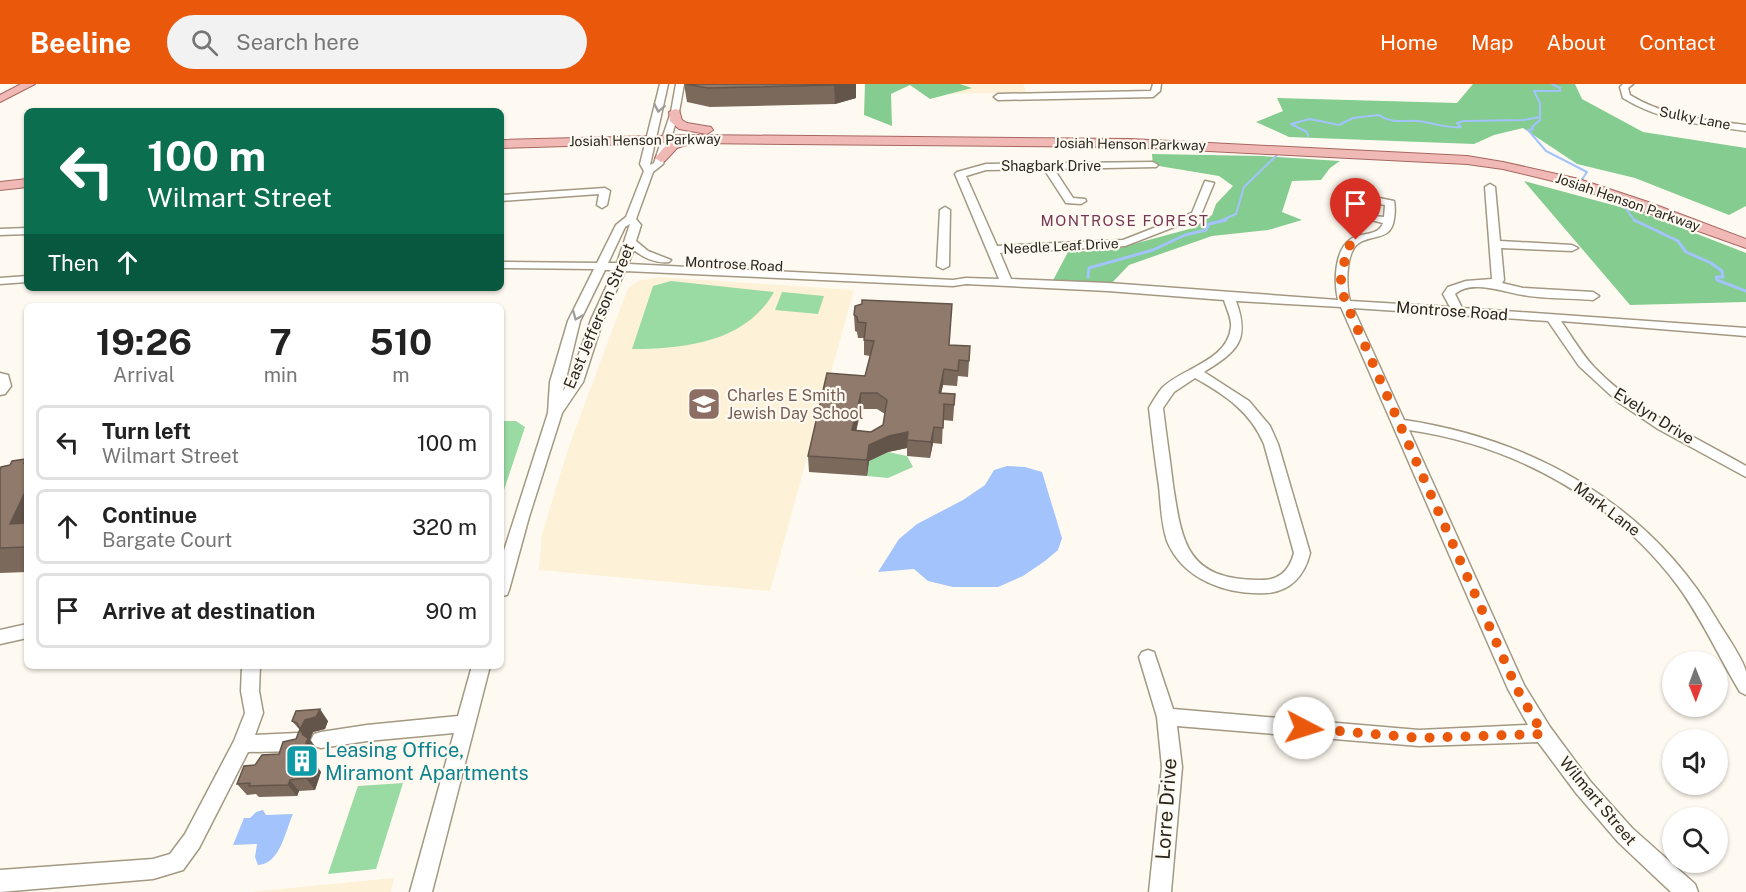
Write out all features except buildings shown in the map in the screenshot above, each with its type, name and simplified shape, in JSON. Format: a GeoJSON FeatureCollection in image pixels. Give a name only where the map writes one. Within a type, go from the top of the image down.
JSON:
{"type":"FeatureCollection","features":[{"type":"Feature","properties":{"kind":"main road"},"geometry":{"type":"LineString","coordinates":[[0,91],[15,84]]}},
{"type":"Feature","properties":{"kind":"main road"},"geometry":{"type":"LineString","coordinates":[[0,99],[30,84]]}},
{"type":"Feature","properties":{"kind":"main road"},"geometry":{"type":"LineString","coordinates":[[675,112],[676,121],[681,126],[715,131]]}},
{"type":"Feature","properties":{"kind":"main road","name":"Josiah Henson Parkway"},"geometry":{"type":"LineString","coordinates":[[504,136],[668,135],[715,131],[1124,136],[1467,154],[1526,163],[1614,190],[1746,236]]}},
{"type":"Feature","properties":{"kind":"main road"},"geometry":{"type":"LineString","coordinates":[[786,140],[853,137],[863,133]]}},
{"type":"Feature","properties":{"kind":"main road","name":"Josiah Henson Parkway"},"geometry":{"type":"LineString","coordinates":[[504,144],[653,135]]}},
{"type":"Feature","properties":{"kind":"main road","name":"Josiah Henson Parkway"},"geometry":{"type":"LineString","coordinates":[[668,135],[696,139],[1187,145],[1467,160],[1562,175]]}},
{"type":"Feature","properties":{"kind":"main road"},"geometry":{"type":"LineString","coordinates":[[660,158],[675,144],[696,139]]}},
{"type":"Feature","properties":{"kind":"main road"},"geometry":{"type":"LineString","coordinates":[[0,177],[24,174]]}},
{"type":"Feature","properties":{"kind":"main road"},"geometry":{"type":"LineString","coordinates":[[0,186],[24,183]]}},
{"type":"Feature","properties":{"kind":"main road","name":"Josiah Henson Parkway"},"geometry":{"type":"LineString","coordinates":[[1614,190],[1746,244]]}},
{"type":"Feature","properties":{"kind":"street","name":"East Jefferson Street"},"geometry":{"type":"LineString","coordinates":[[649,171],[645,164],[664,84]]}},
{"type":"Feature","properties":{"kind":"street","name":"East Jefferson Street"},"geometry":{"type":"LineString","coordinates":[[555,413],[556,382],[574,321],[621,225],[631,219],[649,171],[658,164],[675,112],[680,84]]}},
{"type":"Feature","properties":{"kind":"street"},"geometry":{"type":"LineString","coordinates":[[998,97],[1153,93],[1156,91],[1157,84]]}},
{"type":"Feature","properties":{"kind":"street","name":"Sulky Lane"},"geometry":{"type":"LineString","coordinates":[[1629,84],[1624,90],[1626,96],[1653,110],[1746,128]]}},
{"type":"Feature","properties":{"kind":"street","name":"Shagbark Drive"},"geometry":{"type":"LineString","coordinates":[[1007,283],[960,174],[986,167],[1153,165]]}},
{"type":"Feature","properties":{"kind":"street"},"geometry":{"type":"LineString","coordinates":[[1047,166],[1070,201],[1082,201]]}},
{"type":"Feature","properties":{"kind":"street","name":"Needle Leaf Drive"},"geometry":{"type":"LineString","coordinates":[[993,250],[1125,243],[1196,215],[1209,183]]}},
{"type":"Feature","properties":{"kind":"street"},"geometry":{"type":"LineString","coordinates":[[1490,187],[1498,280],[1494,284]]}},
{"type":"Feature","properties":{"kind":"street"},"geometry":{"type":"LineString","coordinates":[[504,198],[604,191],[602,205]]}},
{"type":"Feature","properties":{"kind":"street"},"geometry":{"type":"LineString","coordinates":[[943,266],[945,247],[942,239],[945,210]]}},
{"type":"Feature","properties":{"kind":"street","name":"East Jefferson Street"},"geometry":{"type":"LineString","coordinates":[[504,579],[521,517],[555,413],[576,382],[597,320],[631,242],[636,225],[631,219]]}},
{"type":"Feature","properties":{"kind":"street","name":"Wilmart Street"},"geometry":{"type":"LineString","coordinates":[[1389,221],[1386,230],[1380,234],[1356,240],[1347,248],[1340,285],[1398,424],[1517,689],[1543,734],[1625,835],[1687,892]]}},
{"type":"Feature","properties":{"kind":"street"},"geometry":{"type":"LineString","coordinates":[[0,232],[24,231]]}},
{"type":"Feature","properties":{"kind":"street"},"geometry":{"type":"LineString","coordinates":[[631,242],[644,253],[665,260]]}},
{"type":"Feature","properties":{"kind":"street"},"geometry":{"type":"LineString","coordinates":[[1496,244],[1572,248]]}},
{"type":"Feature","properties":{"kind":"street","name":"Montrose Road"},"geometry":{"type":"LineString","coordinates":[[504,256],[837,279],[953,283],[961,279]]}},
{"type":"Feature","properties":{"kind":"street","name":"Montrose Road"},"geometry":{"type":"LineString","coordinates":[[623,263],[665,260],[925,274],[1050,286],[1070,291],[1145,295],[1157,292],[1552,317],[1746,332]]}},
{"type":"Feature","properties":{"kind":"street","name":"Montrose Road"},"geometry":{"type":"LineString","coordinates":[[504,265],[603,262]]}},
{"type":"Feature","properties":{"kind":"street"},"geometry":{"type":"LineString","coordinates":[[925,274],[943,266]]}},
{"type":"Feature","properties":{"kind":"street"},"geometry":{"type":"LineString","coordinates":[[943,266],[961,279]]}},
{"type":"Feature","properties":{"kind":"street"},"geometry":{"type":"LineString","coordinates":[[0,280],[24,279]]}},
{"type":"Feature","properties":{"kind":"street"},"geometry":{"type":"LineString","coordinates":[[1458,311],[1449,294],[1452,289],[1466,285],[1494,284],[1523,292],[1593,296]]}},
{"type":"Feature","properties":{"kind":"street"},"geometry":{"type":"LineString","coordinates":[[1194,372],[1244,404],[1263,426],[1271,444],[1302,553],[1300,566],[1288,579],[1269,587],[1238,587],[1209,577],[1187,562],[1174,540],[1156,408],[1170,388],[1194,372],[1228,351],[1235,338],[1237,326],[1228,297]]}},
{"type":"Feature","properties":{"kind":"street","name":"Evelyn Drive"},"geometry":{"type":"LineString","coordinates":[[1552,317],[1588,369],[1613,392],[1746,472]]}},
{"type":"Feature","properties":{"kind":"street"},"geometry":{"type":"LineString","coordinates":[[0,377],[3,378],[4,386],[0,391]]}},
{"type":"Feature","properties":{"kind":"street","name":"Mark Lane"},"geometry":{"type":"LineString","coordinates":[[1398,424],[1463,435],[1499,447],[1534,462],[1601,502],[1642,535],[1683,582],[1746,687]]}},
{"type":"Feature","properties":{"kind":"street"},"geometry":{"type":"LineString","coordinates":[[0,637],[24,632]]}},
{"type":"Feature","properties":{"kind":"street","name":"Lorre Drive"},"geometry":{"type":"LineString","coordinates":[[1148,657],[1166,717],[1172,767],[1160,892]]}},
{"type":"Feature","properties":{"kind":"street"},"geometry":{"type":"LineString","coordinates":[[0,881],[153,869],[176,863],[192,841],[242,744],[254,713],[250,691],[251,669]]}},
{"type":"Feature","properties":{"kind":"street"},"geometry":{"type":"LineString","coordinates":[[421,892],[480,669]]}},
{"type":"Feature","properties":{"kind":"street"},"geometry":{"type":"LineString","coordinates":[[1166,717],[1419,738],[1543,734]]}},
{"type":"Feature","properties":{"kind":"street"},"geometry":{"type":"LineString","coordinates":[[321,740],[367,733],[466,724]]}},
{"type":"Feature","properties":{"kind":"street"},"geometry":{"type":"LineString","coordinates":[[242,744],[297,742]]}},
{"type":"Feature","properties":{"kind":"shaded area"},"geometry":{"type":"Polygon","coordinates":[[[924,84],[1023,84],[1027,93],[930,94],[924,84]]]}},
{"type":"Feature","properties":{"kind":"shaded area","name":"Charles E Smith Jewish Day School"},"geometry":{"type":"Polygon","coordinates":[[[660,277],[854,290],[770,591],[539,570],[542,534],[570,443],[628,288],[638,281],[660,277]]]}},
{"type":"Feature","properties":{"kind":"shaded area"},"geometry":{"type":"Polygon","coordinates":[[[394,878],[391,892],[250,892],[394,878]]]}},
{"type":"Feature","properties":{"kind":"green space"},"geometry":{"type":"Polygon","coordinates":[[[865,84],[960,84],[972,88],[930,99],[910,85],[891,94],[892,126],[864,115],[865,84]]]}},
{"type":"Feature","properties":{"kind":"green space"},"geometry":{"type":"Polygon","coordinates":[[[1473,84],[1575,84],[1582,99],[1643,132],[1746,148],[1746,206],[1729,215],[1635,178],[1577,164],[1523,128],[1494,135],[1474,144],[1289,137],[1256,122],[1283,111],[1277,98],[1457,103],[1473,84]]]}},
{"type":"Feature","properties":{"kind":"green space"},"geometry":{"type":"Polygon","coordinates":[[[1152,154],[1262,156],[1340,161],[1330,168],[1321,180],[1292,181],[1282,212],[1302,220],[1268,230],[1212,236],[1129,265],[1108,287],[1050,286],[1068,252],[1111,250],[1193,228],[1212,215],[1216,204],[1233,186],[1219,176],[1153,165],[1152,154]]]}},
{"type":"Feature","properties":{"kind":"green space"},"geometry":{"type":"Polygon","coordinates":[[[1524,181],[1646,214],[1746,253],[1746,302],[1630,305],[1524,181]]]}},
{"type":"Feature","properties":{"kind":"green space"},"geometry":{"type":"Polygon","coordinates":[[[671,281],[774,292],[762,309],[731,332],[693,344],[632,349],[653,286],[671,281]]]}},
{"type":"Feature","properties":{"kind":"green space"},"geometry":{"type":"Polygon","coordinates":[[[782,292],[824,296],[818,314],[775,310],[782,292]]]}},
{"type":"Feature","properties":{"kind":"green space"},"geometry":{"type":"Polygon","coordinates":[[[504,421],[516,421],[525,427],[504,490],[504,421]]]}},
{"type":"Feature","properties":{"kind":"green space"},"geometry":{"type":"Polygon","coordinates":[[[888,452],[907,456],[913,467],[888,478],[867,476],[869,461],[888,452]]]}},
{"type":"Feature","properties":{"kind":"green space"},"geometry":{"type":"Polygon","coordinates":[[[403,783],[376,869],[328,874],[358,786],[403,783]]]}},
{"type":"Feature","properties":{"kind":"water"},"geometry":{"type":"Polygon","coordinates":[[[1007,466],[1025,467],[1042,472],[1062,538],[1058,550],[1045,561],[1023,576],[998,587],[953,587],[928,581],[914,569],[878,572],[899,539],[917,524],[963,500],[985,485],[994,470],[1007,466]]]}},
{"type":"Feature","properties":{"kind":"water"},"geometry":{"type":"Polygon","coordinates":[[[263,810],[266,815],[293,814],[277,853],[272,859],[258,865],[255,857],[257,844],[233,845],[244,818],[250,818],[256,812],[263,810]]]}},
{"type":"Feature","properties":{"kind":"waterway"},"geometry":{"type":"LineString","coordinates":[[1540,117],[1540,103],[1534,91],[1560,91],[1560,88],[1552,84]]}},
{"type":"Feature","properties":{"kind":"waterway"},"geometry":{"type":"LineString","coordinates":[[1308,136],[1307,132],[1291,124],[1310,119],[1339,125],[1353,118],[1379,115],[1393,121],[1417,121],[1461,127],[1457,123],[1524,120],[1540,117]]}},
{"type":"Feature","properties":{"kind":"waterway"},"geometry":{"type":"LineString","coordinates":[[1540,117],[1540,120],[1532,127],[1533,129],[1528,130],[1546,151],[1587,172],[1579,184]]}},
{"type":"Feature","properties":{"kind":"waterway"},"geometry":{"type":"LineString","coordinates":[[1220,221],[1236,214],[1244,187],[1277,155]]}},
{"type":"Feature","properties":{"kind":"waterway"},"geometry":{"type":"LineString","coordinates":[[1620,201],[1634,220]]}},
{"type":"Feature","properties":{"kind":"waterway"},"geometry":{"type":"LineString","coordinates":[[1088,277],[1089,268],[1153,250],[1185,235],[1206,230],[1209,224],[1226,220]]}},
{"type":"Feature","properties":{"kind":"waterway"},"geometry":{"type":"LineString","coordinates":[[1634,220],[1678,241],[1686,252],[1711,263],[1722,271],[1723,277],[1716,277],[1717,280],[1746,291]]}},
{"type":"Feature","properties":{"kind":"place","name":"Charles E Smith Jewish Day School"},"geometry":{"type":"Point","coordinates":[704,404]}},
{"type":"Feature","properties":{"kind":"place","name":"Leasing Office, Miramont Apartments"},"geometry":{"type":"Point","coordinates":[302,761]}},
{"type":"Feature","properties":{"kind":"district","name":"MONTROSE FOREST"},"geometry":{"type":"Point","coordinates":[1125,220]}},
{"type":"Feature","properties":{"kind":"route"},"geometry":{"type":"LineString","coordinates":[[1304,728],[1419,738],[1543,734],[1517,689],[1346,303],[1340,285],[1347,248],[1351,242],[1356,240]]}}]}
